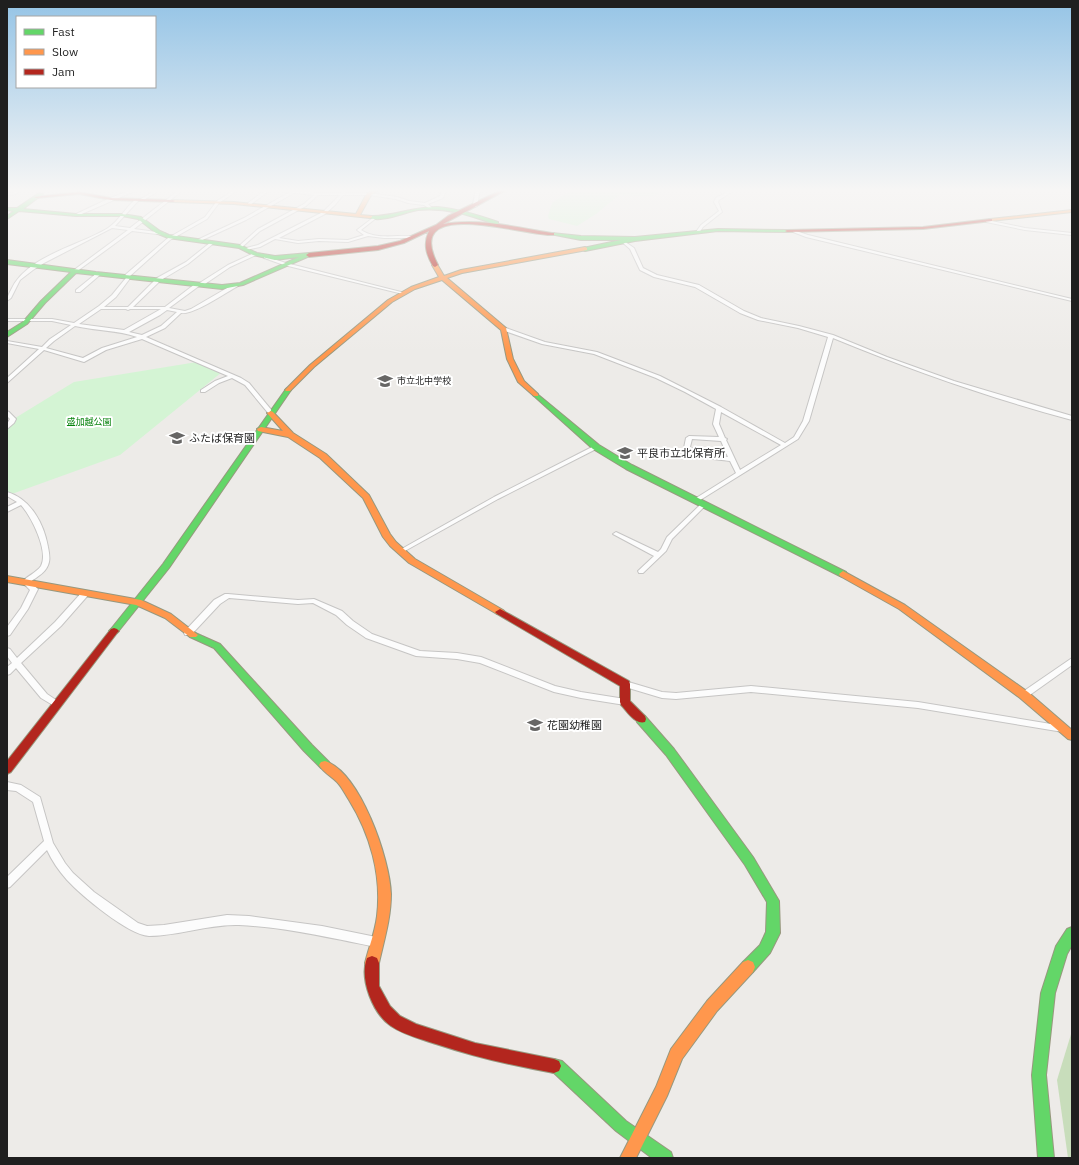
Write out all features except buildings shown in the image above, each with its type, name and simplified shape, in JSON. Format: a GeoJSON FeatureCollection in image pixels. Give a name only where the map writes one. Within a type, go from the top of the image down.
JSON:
{"type":"FeatureCollection","features":[{"type":"Feature","properties":{"kind":"street"},"geometry":{"type":"LineString","coordinates":[[7,300],[11,296],[20,278],[37,266],[78,244]]}},
{"type":"Feature","properties":{"kind":"street"},"geometry":{"type":"LineString","coordinates":[[7,335],[20,327],[55,289],[75,271],[111,244]]}},
{"type":"Feature","properties":{"kind":"street"},"geometry":{"type":"LineString","coordinates":[[7,381],[42,348],[75,324],[101,308],[114,296],[127,277],[159,244]]}},
{"type":"Feature","properties":{"kind":"street"},"geometry":{"type":"LineString","coordinates":[[128,308],[158,280],[187,263],[210,244]]}},
{"type":"Feature","properties":{"kind":"street"},"geometry":{"type":"LineString","coordinates":[[219,244],[247,250],[285,264],[403,293]]}},
{"type":"Feature","properties":{"kind":"street"},"geometry":{"type":"LineString","coordinates":[[125,332],[149,320],[198,285],[229,266],[247,250],[250,244]]}},
{"type":"Feature","properties":{"kind":"street"},"geometry":{"type":"LineString","coordinates":[[247,250],[262,244]]}},
{"type":"Feature","properties":{"kind":"street"},"geometry":{"type":"LineString","coordinates":[[266,257],[275,258],[307,256],[383,248],[392,244]]}},
{"type":"Feature","properties":{"kind":"street"},"geometry":{"type":"LineString","coordinates":[[428,244],[428,250],[442,277],[504,329],[544,343],[595,353],[612,359],[688,391],[785,445]]}},
{"type":"Feature","properties":{"kind":"street"},"geometry":{"type":"LineString","coordinates":[[7,768],[166,566],[291,386],[312,366],[384,305],[403,293],[442,277],[480,268],[611,244]]}},
{"type":"Feature","properties":{"kind":"street"},"geometry":{"type":"LineString","coordinates":[[627,244],[632,248],[641,269],[697,286],[742,312],[754,317],[799,326],[831,336],[885,358],[945,379],[1072,418]]}},
{"type":"Feature","properties":{"kind":"street"},"geometry":{"type":"LineString","coordinates":[[842,244],[1072,300]]}},
{"type":"Feature","properties":{"kind":"street"},"geometry":{"type":"LineString","coordinates":[[101,308],[164,308],[190,311],[236,285],[307,256]]}},
{"type":"Feature","properties":{"kind":"street"},"geometry":{"type":"LineString","coordinates":[[7,262],[198,285],[222,287],[236,285]]}},
{"type":"Feature","properties":{"kind":"street"},"geometry":{"type":"LineString","coordinates":[[78,291],[99,274]]}},
{"type":"Feature","properties":{"kind":"street"},"geometry":{"type":"LineString","coordinates":[[7,342],[42,348],[84,360],[104,349],[142,337],[163,327],[180,311]]}},
{"type":"Feature","properties":{"kind":"street"},"geometry":{"type":"LineString","coordinates":[[7,320],[52,320],[125,332],[142,337],[247,384],[290,435],[324,456],[366,497],[386,535],[401,552],[412,561],[625,684],[662,695],[676,696],[751,689],[918,705],[1063,729]]}},
{"type":"Feature","properties":{"kind":"street"},"geometry":{"type":"LineString","coordinates":[[504,329],[510,359],[521,382],[596,447],[646,476],[835,570],[902,607],[1024,695],[1072,736]]}},
{"type":"Feature","properties":{"kind":"street"},"geometry":{"type":"LineString","coordinates":[[641,571],[664,550],[669,538],[699,503],[739,474],[796,438],[806,421],[831,336]]}},
{"type":"Feature","properties":{"kind":"street"},"geometry":{"type":"LineString","coordinates":[[203,391],[217,382],[232,376]]}},
{"type":"Feature","properties":{"kind":"street"},"geometry":{"type":"LineString","coordinates":[[720,408],[716,420],[739,474]]}},
{"type":"Feature","properties":{"kind":"street"},"geometry":{"type":"LineString","coordinates":[[7,413],[13,419],[7,427]]}},
{"type":"Feature","properties":{"kind":"street"},"geometry":{"type":"LineString","coordinates":[[261,429],[290,435]]}},
{"type":"Feature","properties":{"kind":"street"},"geometry":{"type":"LineString","coordinates":[[724,439],[691,437],[689,438],[687,448],[689,450],[704,454],[733,460]]}},
{"type":"Feature","properties":{"kind":"street"},"geometry":{"type":"LineString","coordinates":[[401,552],[496,498],[596,447]]}},
{"type":"Feature","properties":{"kind":"street"},"geometry":{"type":"LineString","coordinates":[[7,494],[15,497],[34,516],[44,541],[46,560],[44,566],[39,572],[25,582]]}},
{"type":"Feature","properties":{"kind":"street"},"geometry":{"type":"LineString","coordinates":[[7,510],[21,502]]}},
{"type":"Feature","properties":{"kind":"street"},"geometry":{"type":"LineString","coordinates":[[616,534],[658,555]]}},
{"type":"Feature","properties":{"kind":"street"},"geometry":{"type":"LineString","coordinates":[[7,580],[138,602],[168,616],[188,632],[217,646],[308,748],[344,783],[372,832],[382,866],[385,886],[384,911],[376,942],[372,969],[372,987],[385,1011],[395,1020],[414,1030],[475,1050],[524,1061],[557,1066],[621,1126],[665,1158]]}},
{"type":"Feature","properties":{"kind":"street"},"geometry":{"type":"LineString","coordinates":[[7,633],[24,609],[34,589],[25,582]]}},
{"type":"Feature","properties":{"kind":"street"},"geometry":{"type":"LineString","coordinates":[[7,672],[58,624],[86,593]]}},
{"type":"Feature","properties":{"kind":"street"},"geometry":{"type":"LineString","coordinates":[[188,632],[217,602],[228,596],[298,602],[314,601],[339,613],[350,623],[369,636],[420,654],[457,656],[481,660],[554,688],[581,695],[625,702],[670,752],[749,861],[773,902],[773,933],[765,949],[712,1006],[676,1054],[662,1091],[639,1139],[628,1158]]}},
{"type":"Feature","properties":{"kind":"street"},"geometry":{"type":"LineString","coordinates":[[7,651],[44,696],[56,704]]}},
{"type":"Feature","properties":{"kind":"street"},"geometry":{"type":"LineString","coordinates":[[1024,695],[1072,661]]}},
{"type":"Feature","properties":{"kind":"street"},"geometry":{"type":"LineString","coordinates":[[625,684],[625,702]]}},
{"type":"Feature","properties":{"kind":"street"},"geometry":{"type":"LineString","coordinates":[[7,786],[18,788],[38,800],[48,843],[55,858],[70,877],[111,911],[135,928],[147,931],[164,930],[227,920],[249,921],[322,931],[376,942]]}},
{"type":"Feature","properties":{"kind":"street"},"geometry":{"type":"LineString","coordinates":[[7,884],[48,843]]}},
{"type":"Feature","properties":{"kind":"street"},"geometry":{"type":"LineString","coordinates":[[1046,1158],[1039,1074],[1042,1037],[1048,993],[1061,951],[1072,933]]}},
{"type":"Feature","properties":{"kind":"green space","name":"盛加越公園"},"geometry":{"type":"Polygon","coordinates":[[[197,362],[222,372],[120,455],[9,495],[7,494],[7,423],[74,382],[197,362]]]}},
{"type":"Feature","properties":{"kind":"green space"},"geometry":{"type":"Polygon","coordinates":[[[1072,1031],[1072,1158],[1068,1158],[1057,1080],[1072,1031]]]}},
{"type":"Feature","properties":{"kind":"traffic: fast"},"geometry":{"type":"LineString","coordinates":[[223,244],[240,247],[255,254],[275,258],[309,255]]}},
{"type":"Feature","properties":{"kind":"traffic: fast"},"geometry":{"type":"LineString","coordinates":[[585,249],[608,244]]}},
{"type":"Feature","properties":{"kind":"traffic: fast"},"geometry":{"type":"LineString","coordinates":[[7,262],[96,274],[222,287],[241,284],[307,256]]}},
{"type":"Feature","properties":{"kind":"traffic: fast"},"geometry":{"type":"LineString","coordinates":[[7,335],[25,323],[43,302],[75,271]]}},
{"type":"Feature","properties":{"kind":"traffic: fast"},"geometry":{"type":"LineString","coordinates":[[114,631],[166,566],[288,390]]}},
{"type":"Feature","properties":{"kind":"traffic: fast"},"geometry":{"type":"LineString","coordinates":[[536,395],[596,447],[629,467],[843,574]]}},
{"type":"Feature","properties":{"kind":"traffic: fast"},"geometry":{"type":"LineString","coordinates":[[193,635],[217,646],[325,765]]}},
{"type":"Feature","properties":{"kind":"traffic: fast"},"geometry":{"type":"LineString","coordinates":[[641,719],[670,752],[749,861],[773,901],[773,933],[765,949],[748,967]]}},
{"type":"Feature","properties":{"kind":"traffic: fast"},"geometry":{"type":"LineString","coordinates":[[1046,1158],[1039,1075],[1048,993],[1061,951],[1072,933]]}},
{"type":"Feature","properties":{"kind":"traffic: fast"},"geometry":{"type":"LineString","coordinates":[[554,1066],[557,1066],[621,1126],[665,1158]]}},
{"type":"Feature","properties":{"kind":"traffic: slow"},"geometry":{"type":"LineString","coordinates":[[288,390],[312,366],[376,312],[390,301],[413,288],[461,272],[585,249]]}},
{"type":"Feature","properties":{"kind":"traffic: slow"},"geometry":{"type":"LineString","coordinates":[[435,265],[442,277],[504,329],[510,359],[521,382],[536,395]]}},
{"type":"Feature","properties":{"kind":"traffic: slow"},"geometry":{"type":"LineString","coordinates":[[271,413],[290,435],[323,456],[366,497],[386,535],[393,544],[412,561],[500,612]]}},
{"type":"Feature","properties":{"kind":"traffic: slow"},"geometry":{"type":"LineString","coordinates":[[261,429],[290,435]]}},
{"type":"Feature","properties":{"kind":"traffic: slow"},"geometry":{"type":"LineString","coordinates":[[843,574],[902,607],[1024,695],[1072,736]]}},
{"type":"Feature","properties":{"kind":"traffic: slow"},"geometry":{"type":"LineString","coordinates":[[7,579],[138,602],[168,616],[193,635]]}},
{"type":"Feature","properties":{"kind":"traffic: slow"},"geometry":{"type":"LineString","coordinates":[[325,765],[343,781],[354,798],[369,828],[380,859],[383,876],[384,909],[381,930],[372,963]]}},
{"type":"Feature","properties":{"kind":"traffic: slow"},"geometry":{"type":"LineString","coordinates":[[628,1158],[662,1091],[676,1054],[712,1006],[748,967]]}},
{"type":"Feature","properties":{"kind":"traffic: jam"},"geometry":{"type":"LineString","coordinates":[[309,255],[378,248],[393,244]]}},
{"type":"Feature","properties":{"kind":"traffic: jam"},"geometry":{"type":"LineString","coordinates":[[428,244],[429,253],[435,265]]}},
{"type":"Feature","properties":{"kind":"traffic: jam"},"geometry":{"type":"LineString","coordinates":[[500,612],[625,684],[625,702],[641,719]]}},
{"type":"Feature","properties":{"kind":"traffic: jam"},"geometry":{"type":"LineString","coordinates":[[7,769],[114,631]]}},
{"type":"Feature","properties":{"kind":"traffic: jam"},"geometry":{"type":"LineString","coordinates":[[372,963],[372,987],[385,1011],[395,1021],[414,1030],[475,1050],[554,1066]]}},
{"type":"Feature","properties":{"kind":"place","name":"市立北中学校"},"geometry":{"type":"Point","coordinates":[385,381]}},
{"type":"Feature","properties":{"kind":"place","name":"ふたば保育園"},"geometry":{"type":"Point","coordinates":[177,438]}},
{"type":"Feature","properties":{"kind":"place","name":"平良市立北保育所"},"geometry":{"type":"Point","coordinates":[625,453]}},
{"type":"Feature","properties":{"kind":"place","name":"花園幼稚園"},"geometry":{"type":"Point","coordinates":[535,725]}}]}
